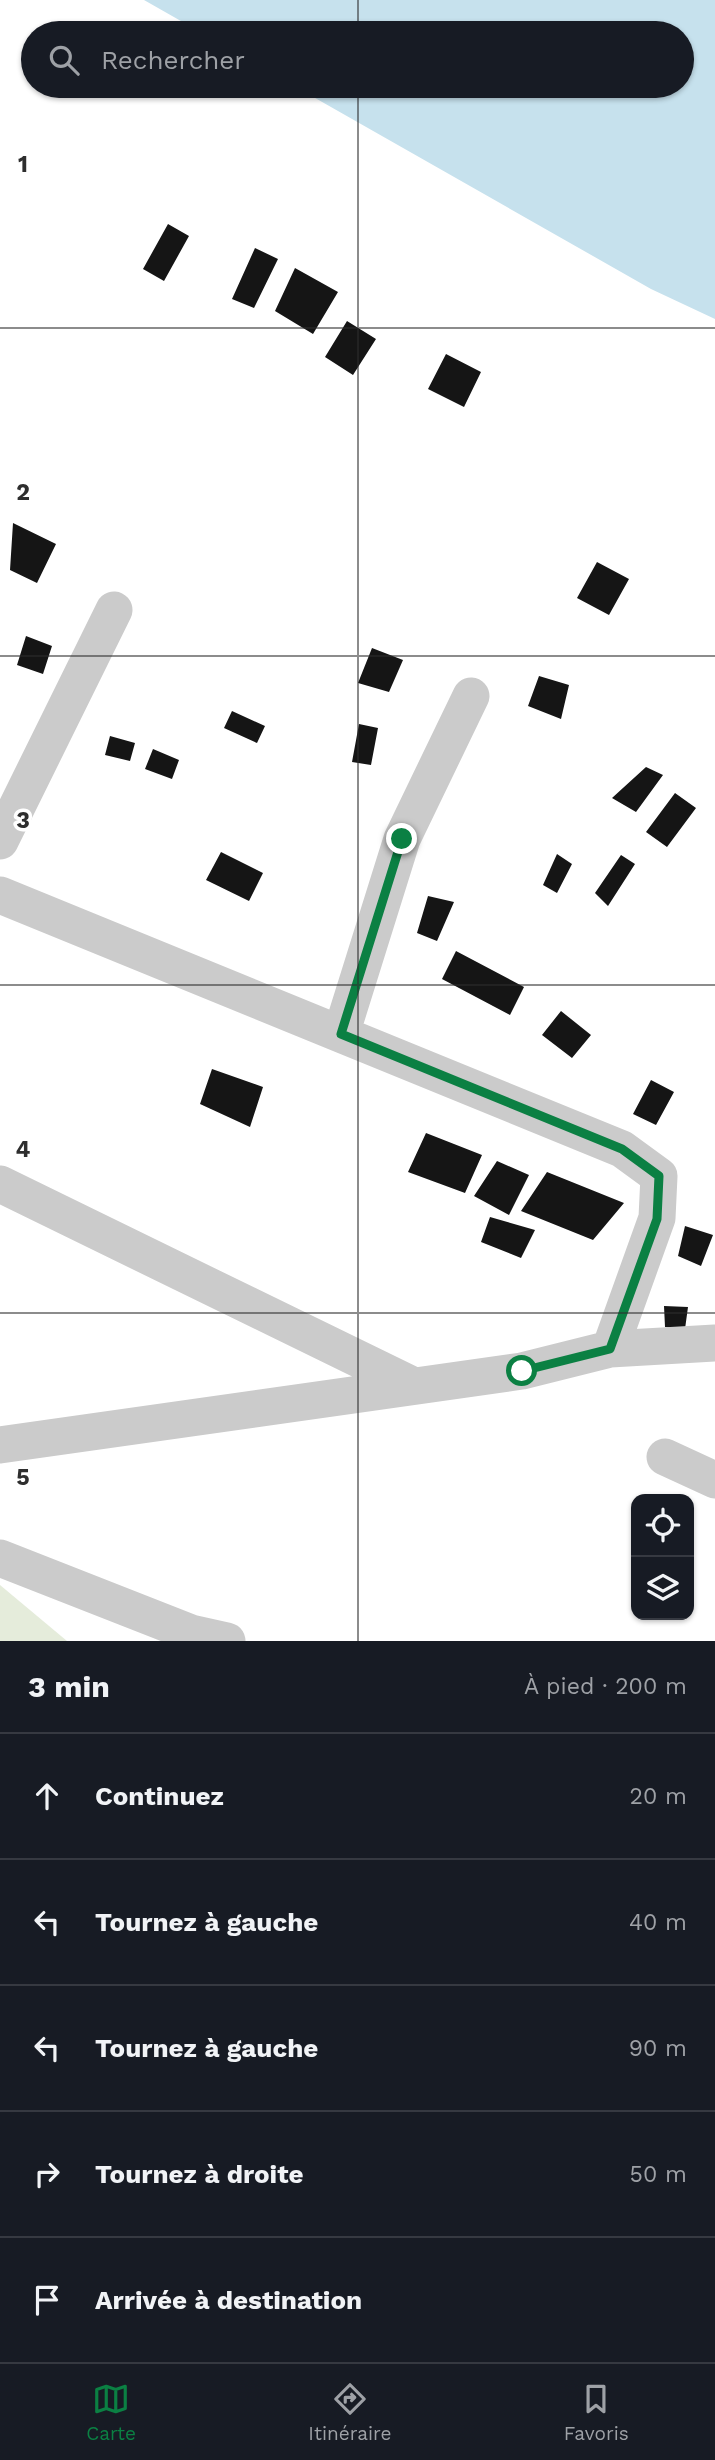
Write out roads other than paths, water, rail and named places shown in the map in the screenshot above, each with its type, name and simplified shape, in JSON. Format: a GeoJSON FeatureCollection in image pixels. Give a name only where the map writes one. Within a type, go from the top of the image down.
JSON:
{"type":"FeatureCollection","features":[{"type":"Feature","properties":{"kind":"street"},"geometry":{"type":"LineString","coordinates":[[0,841],[114,610]]}},
{"type":"Feature","properties":{"kind":"street"},"geometry":{"type":"LineString","coordinates":[[341,1034],[402,839],[471,696]]}},
{"type":"Feature","properties":{"kind":"street"},"geometry":{"type":"LineString","coordinates":[[0,895],[622,1149],[659,1176],[657,1219],[610,1349]]}},
{"type":"Feature","properties":{"kind":"street"},"geometry":{"type":"LineString","coordinates":[[0,1184],[414,1386]]}},
{"type":"Feature","properties":{"kind":"street"},"geometry":{"type":"LineString","coordinates":[[0,1445],[522,1371],[610,1349],[715,1343]]}},
{"type":"Feature","properties":{"kind":"street"},"geometry":{"type":"LineString","coordinates":[[665,1457],[715,1480]]}},
{"type":"Feature","properties":{"kind":"street"},"geometry":{"type":"LineString","coordinates":[[0,1558],[191,1633],[227,1641]]}},
{"type":"Feature","properties":{"kind":"water"},"geometry":{"type":"Polygon","coordinates":[[[144,0],[715,0],[715,319],[651,289],[315,98],[694,98],[694,21],[181,21],[144,0]]]}}]}
